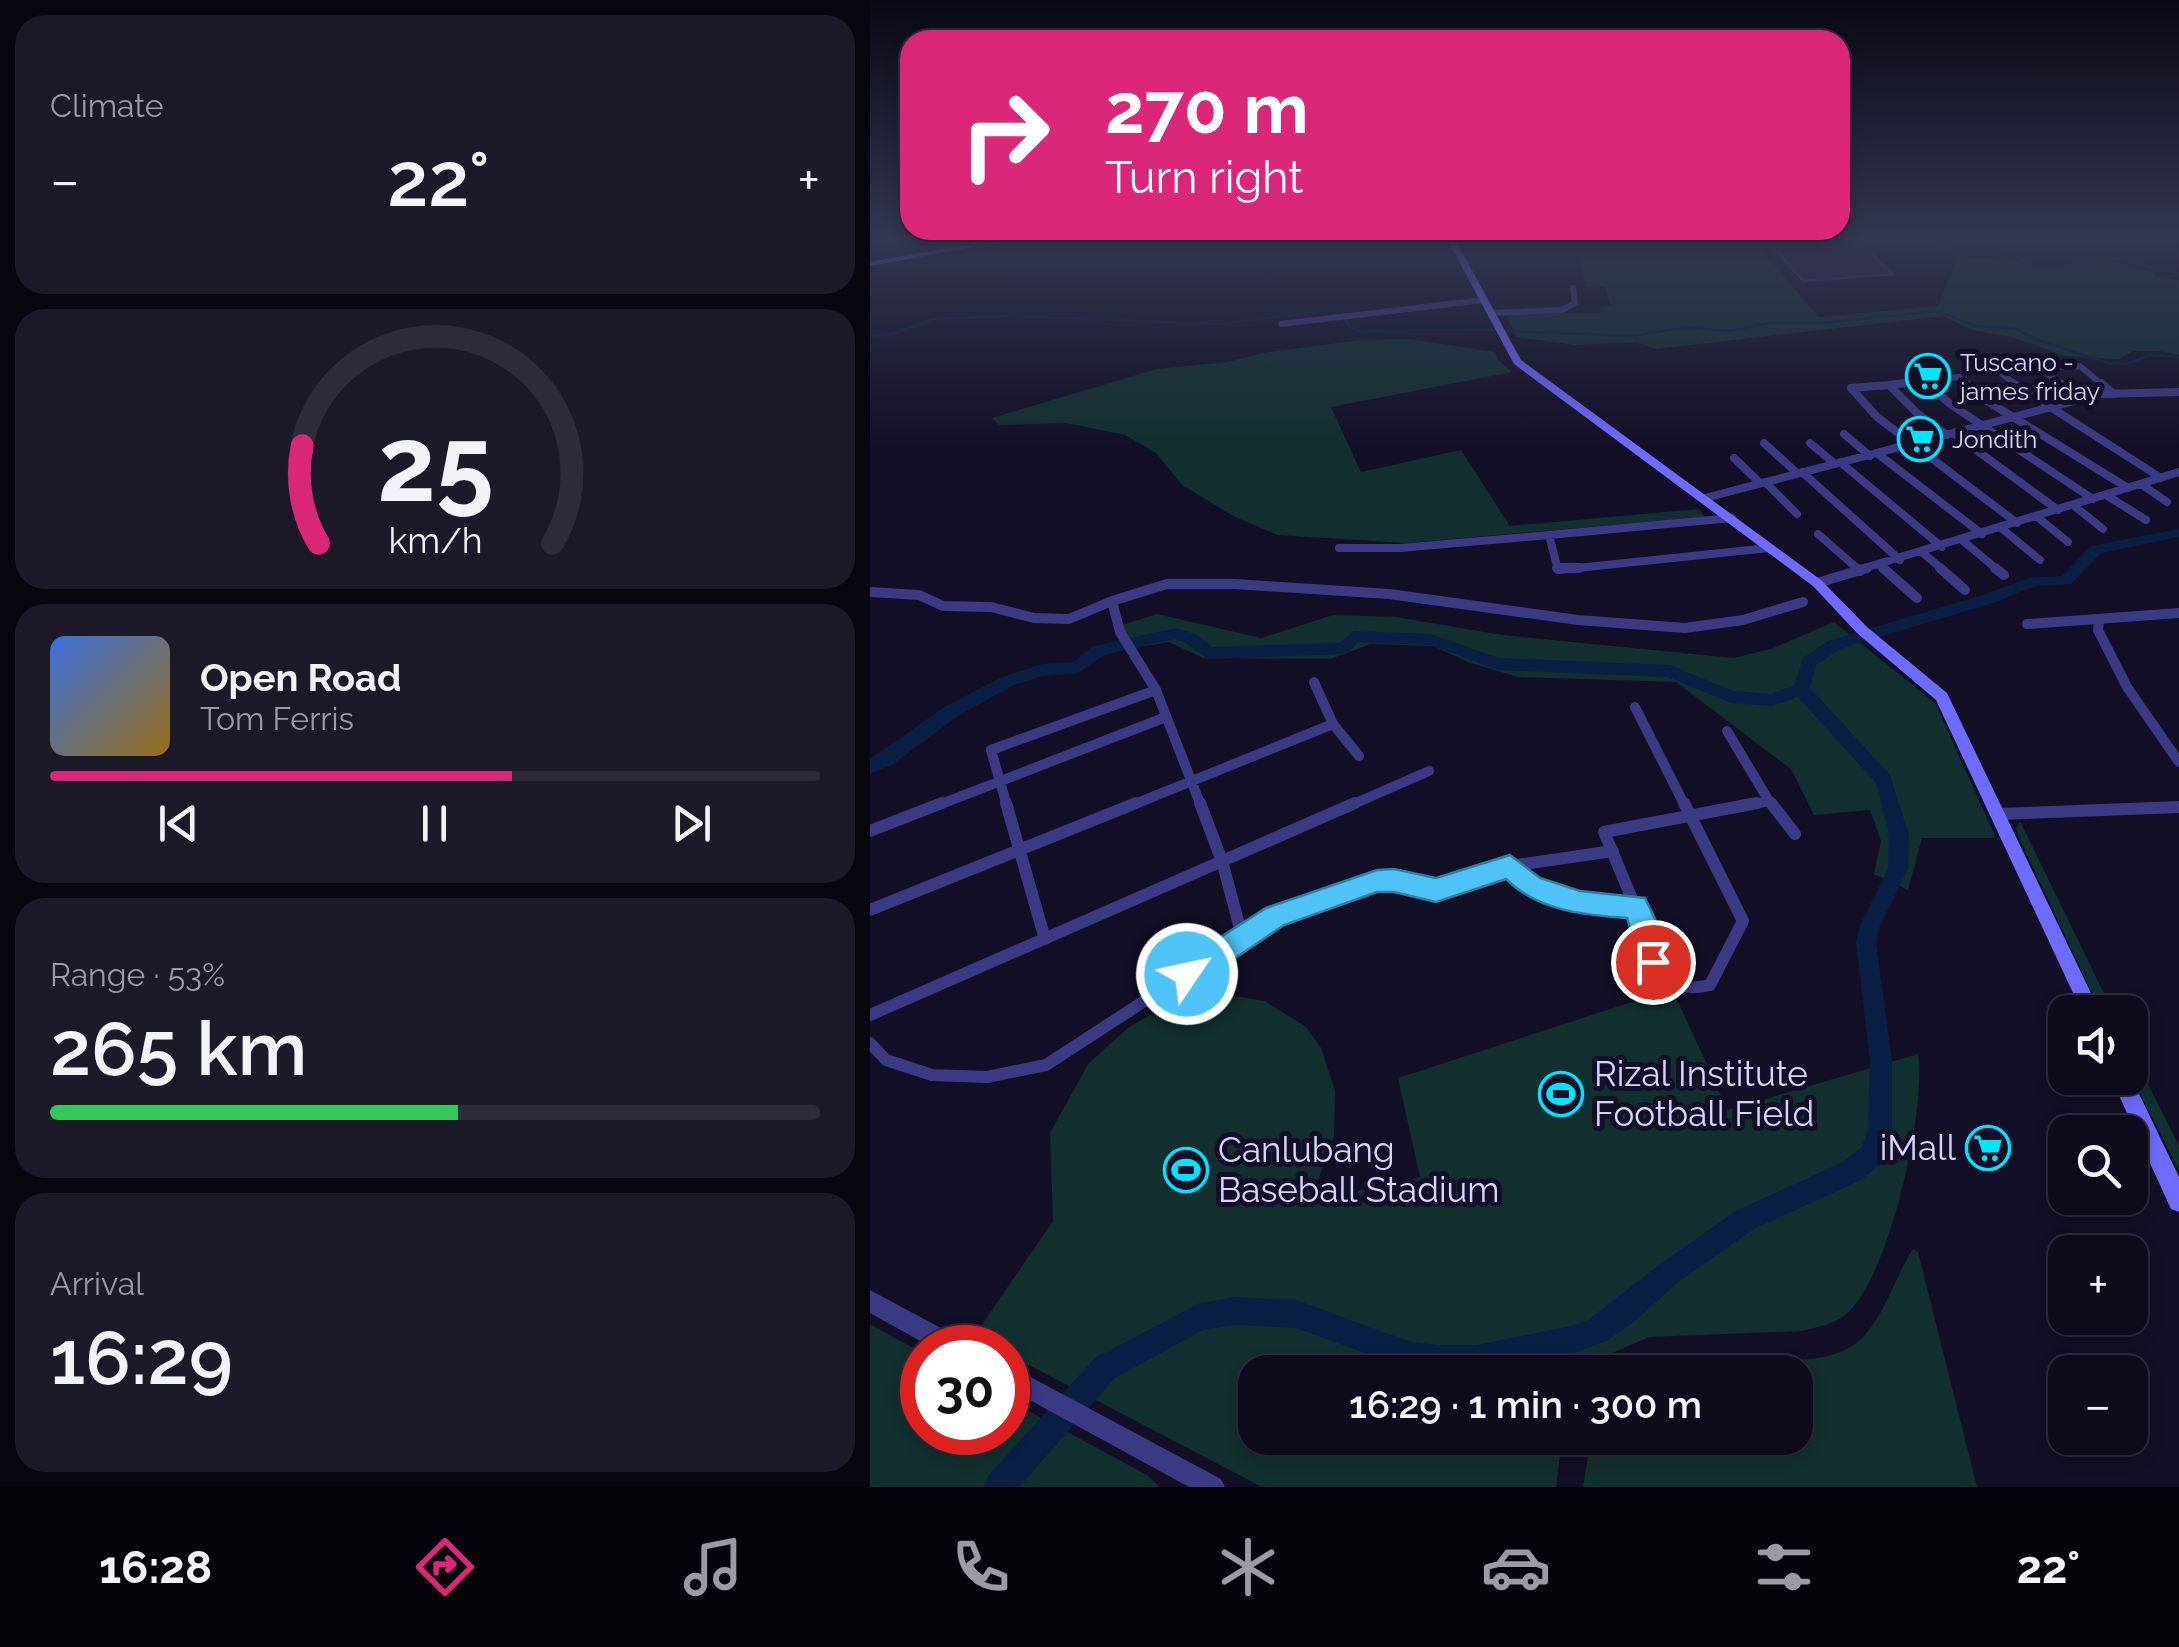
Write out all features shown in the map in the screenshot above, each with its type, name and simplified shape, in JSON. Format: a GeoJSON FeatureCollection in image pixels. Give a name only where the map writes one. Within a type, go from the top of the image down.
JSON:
{"type":"FeatureCollection","features":[{"type":"Feature","properties":{"kind":"main road"},"geometry":{"type":"LineString","coordinates":[[1488,308],[1517,362],[1817,583],[1862,630],[1923,678],[1948,706],[2082,995]]}},
{"type":"Feature","properties":{"kind":"main road"},"geometry":{"type":"LineString","coordinates":[[2129,1095],[2179,1201]]}},
{"type":"Feature","properties":{"kind":"street"},"geometry":{"type":"LineString","coordinates":[[1281,324],[1413,308]]}},
{"type":"Feature","properties":{"kind":"street"},"geometry":{"type":"LineString","coordinates":[[1492,318],[1565,308]]}},
{"type":"Feature","properties":{"kind":"street"},"geometry":{"type":"LineString","coordinates":[[2082,400],[2040,368],[2080,366],[2114,394]]}},
{"type":"Feature","properties":{"kind":"street"},"geometry":{"type":"LineString","coordinates":[[2001,373],[2161,478]]}},
{"type":"Feature","properties":{"kind":"street"},"geometry":{"type":"LineString","coordinates":[[2017,522],[1878,417],[1851,388],[1959,377],[1987,401],[2018,416],[2128,488]]}},
{"type":"Feature","properties":{"kind":"street"},"geometry":{"type":"LineString","coordinates":[[1925,381],[1962,412],[1986,424],[2094,499]]}},
{"type":"Feature","properties":{"kind":"street"},"geometry":{"type":"LineString","coordinates":[[1889,385],[1918,414],[2058,510]]}},
{"type":"Feature","properties":{"kind":"street"},"geometry":{"type":"LineString","coordinates":[[1708,500],[2049,407],[2114,394],[2179,392]]}},
{"type":"Feature","properties":{"kind":"street"},"geometry":{"type":"LineString","coordinates":[[1844,434],[1982,534]]}},
{"type":"Feature","properties":{"kind":"street"},"geometry":{"type":"LineString","coordinates":[[1764,443],[1900,560]]}},
{"type":"Feature","properties":{"kind":"street"},"geometry":{"type":"LineString","coordinates":[[1810,443],[1942,547]]}},
{"type":"Feature","properties":{"kind":"street"},"geometry":{"type":"LineString","coordinates":[[1734,458],[1797,514]]}},
{"type":"Feature","properties":{"kind":"street"},"geometry":{"type":"LineString","coordinates":[[1817,583],[2177,474]]}},
{"type":"Feature","properties":{"kind":"street"},"geometry":{"type":"LineString","coordinates":[[2141,484],[2167,502]]}},
{"type":"Feature","properties":{"kind":"street"},"geometry":{"type":"LineString","coordinates":[[2106,495],[2146,520]]}},
{"type":"Feature","properties":{"kind":"street"},"geometry":{"type":"LineString","coordinates":[[2074,505],[2103,529]]}},
{"type":"Feature","properties":{"kind":"street"},"geometry":{"type":"LineString","coordinates":[[2036,516],[2068,542]]}},
{"type":"Feature","properties":{"kind":"street"},"geometry":{"type":"LineString","coordinates":[[1338,548],[1400,548],[1732,518]]}},
{"type":"Feature","properties":{"kind":"street"},"geometry":{"type":"LineString","coordinates":[[2001,528],[2040,560]]}},
{"type":"Feature","properties":{"kind":"street"},"geometry":{"type":"LineString","coordinates":[[1818,534],[1860,571]]}},
{"type":"Feature","properties":{"kind":"street"},"geometry":{"type":"LineString","coordinates":[[1550,535],[1558,570],[1769,548]]}},
{"type":"Feature","properties":{"kind":"street"},"geometry":{"type":"LineString","coordinates":[[1962,540],[2004,575]]}},
{"type":"Feature","properties":{"kind":"street"},"geometry":{"type":"LineString","coordinates":[[1923,553],[1964,590]]}},
{"type":"Feature","properties":{"kind":"street"},"geometry":{"type":"LineString","coordinates":[[1882,566],[1917,598]]}},
{"type":"Feature","properties":{"kind":"street"},"geometry":{"type":"LineString","coordinates":[[870,592],[919,595],[942,606],[991,607],[1034,618],[1069,618],[1167,584],[1235,584],[1389,594],[1578,620],[1685,628],[1743,620],[1804,602]]}},
{"type":"Feature","properties":{"kind":"street"},"geometry":{"type":"LineString","coordinates":[[1112,600],[1120,632],[1156,690],[1222,861],[1242,936]]}},
{"type":"Feature","properties":{"kind":"street"},"geometry":{"type":"LineString","coordinates":[[2027,624],[2099,622],[2110,616],[2179,612]]}},
{"type":"Feature","properties":{"kind":"street"},"geometry":{"type":"LineString","coordinates":[[2099,622],[2098,630],[2127,687],[2179,762]]}},
{"type":"Feature","properties":{"kind":"street"},"geometry":{"type":"LineString","coordinates":[[1314,682],[1333,724],[1359,756]]}},
{"type":"Feature","properties":{"kind":"street"},"geometry":{"type":"LineString","coordinates":[[1044,939],[991,750],[1156,690]]}},
{"type":"Feature","properties":{"kind":"street"},"geometry":{"type":"LineString","coordinates":[[1635,706],[1677,792],[1694,816],[1743,921],[1710,985],[1690,991],[1664,980],[1653,962],[1649,936],[1604,832],[1694,816],[1770,801]]}},
{"type":"Feature","properties":{"kind":"street"},"geometry":{"type":"LineString","coordinates":[[870,831],[1166,717]]}},
{"type":"Feature","properties":{"kind":"street"},"geometry":{"type":"LineString","coordinates":[[870,910],[1333,724]]}},
{"type":"Feature","properties":{"kind":"street"},"geometry":{"type":"LineString","coordinates":[[1727,731],[1795,834]]}},
{"type":"Feature","properties":{"kind":"street"},"geometry":{"type":"LineString","coordinates":[[2162,736],[2179,735]]}},
{"type":"Feature","properties":{"kind":"street"},"geometry":{"type":"LineString","coordinates":[[870,1014],[1429,771]]}},
{"type":"Feature","properties":{"kind":"street"},"geometry":{"type":"LineString","coordinates":[[1999,814],[2179,807]]}},
{"type":"Feature","properties":{"kind":"street"},"geometry":{"type":"LineString","coordinates":[[870,1043],[886,1060],[932,1075],[987,1077],[1046,1065],[1103,1032],[1276,916],[1377,881],[1394,880],[1436,890],[1510,866],[1613,851]]}},
{"type":"Feature","properties":{"kind":"street"},"geometry":{"type":"LineString","coordinates":[[1510,866],[1532,887],[1580,903],[1635,906]]}},
{"type":"Feature","properties":{"kind":"street"},"geometry":{"type":"LineString","coordinates":[[870,1301],[914,1325]]}},
{"type":"Feature","properties":{"kind":"street"},"geometry":{"type":"LineString","coordinates":[[1030,1388],[1201,1484]]}},
{"type":"Feature","properties":{"kind":"green space"},"geometry":{"type":"Polygon","coordinates":[[[1600,308],[1811,308],[1819,317],[1912,308],[2179,308],[2179,355],[2133,351],[2119,359],[2065,356],[2015,338],[1972,330],[1944,316],[1656,349],[1636,342],[1575,345],[1516,337],[1506,314],[1600,313],[1600,308]]]}},
{"type":"Feature","properties":{"kind":"green space"},"geometry":{"type":"Polygon","coordinates":[[[1409,339],[1495,352],[1512,372],[1331,407],[1361,472],[1461,450],[1510,526],[1699,509],[1705,517],[1406,543],[1278,535],[1235,517],[1182,485],[1156,453],[1125,435],[1066,423],[999,425],[992,418],[1157,369],[1228,362],[1262,353],[1361,340],[1409,339]]]}},
{"type":"Feature","properties":{"kind":"green space"},"geometry":{"type":"Polygon","coordinates":[[[1157,614],[1261,638],[1333,615],[1396,617],[1502,635],[1734,658],[1771,649],[1834,622],[1935,703],[1996,838],[1922,838],[1908,890],[1874,874],[1881,841],[1870,810],[1814,815],[1791,769],[1676,682],[1518,677],[1468,662],[1433,646],[1371,644],[1330,659],[1203,658],[1169,642],[1133,648],[1122,625],[1157,614]]]}},
{"type":"Feature","properties":{"kind":"green space"},"geometry":{"type":"Polygon","coordinates":[[[2020,821],[2105,995],[2093,995],[2016,829],[2020,821]]]}},
{"type":"Feature","properties":{"kind":"green space"},"geometry":{"type":"Polygon","coordinates":[[[1672,989],[1728,1110],[1918,1054],[1919,1079],[1910,1151],[1890,1231],[1861,1296],[1845,1315],[1830,1323],[1802,1331],[1649,1337],[1608,1355],[1238,1355],[1238,1455],[1560,1455],[1556,1487],[1262,1487],[1030,1366],[1030,1325],[982,1325],[1053,1221],[1050,1133],[1088,1064],[1129,1027],[1165,1007],[1221,994],[1265,1001],[1306,1027],[1321,1048],[1335,1091],[1334,1137],[1310,1202],[1420,1177],[1398,1078],[1672,989]]]}},
{"type":"Feature","properties":{"kind":"green space"},"geometry":{"type":"Polygon","coordinates":[[[2148,1084],[2179,1146],[2179,1170],[2141,1095],[2148,1095],[2148,1084]]]}},
{"type":"Feature","properties":{"kind":"green space"},"geometry":{"type":"Polygon","coordinates":[[[1913,1249],[1918,1252],[1977,1487],[1583,1487],[1588,1455],[1813,1455],[1813,1358],[1844,1350],[1864,1336],[1913,1249]]]}},
{"type":"Feature","properties":{"kind":"green space"},"geometry":{"type":"Polygon","coordinates":[[[870,1324],[900,1341],[900,1455],[1030,1455],[1030,1412],[1147,1475],[1160,1487],[870,1487],[870,1324]]]}},
{"type":"Feature","properties":{"kind":"waterway"},"geometry":{"type":"LineString","coordinates":[[870,336],[893,334],[934,319],[1011,316],[1217,324],[1331,310],[1343,311],[1348,325],[1357,331],[1496,330]]}},
{"type":"Feature","properties":{"kind":"waterway"},"geometry":{"type":"LineString","coordinates":[[1504,331],[1633,336],[1687,327],[1729,331],[1770,323],[1824,323],[1936,311],[1975,326],[2016,329],[2037,340],[2108,363],[2127,364],[2150,355],[2179,357]]}},
{"type":"Feature","properties":{"kind":"waterway"},"geometry":{"type":"LineString","coordinates":[[1801,689],[1809,662],[1834,645],[1991,598],[2033,581],[2066,581],[2096,549],[2179,533]]}},
{"type":"Feature","properties":{"kind":"waterway"},"geometry":{"type":"LineString","coordinates":[[870,767],[886,760],[952,711],[1008,681],[1043,670],[1078,667],[1099,650],[1176,633],[1192,639],[1208,653],[1343,648],[1354,636],[1431,640],[1498,664],[1670,671],[1731,697],[1772,700],[1801,689]]}},
{"type":"Feature","properties":{"kind":"waterway"},"geometry":{"type":"LineString","coordinates":[[999,1487],[1105,1368],[1200,1317],[1235,1311],[1296,1314],[1411,1356],[1439,1359],[1477,1359],[1571,1340],[1596,1331],[1620,1315],[1672,1271],[1745,1220],[1852,1171],[1872,1155],[1880,1130],[1881,1061],[1866,943],[1869,927],[1898,869],[1899,835],[1884,780],[1801,689]]}},
{"type":"Feature","properties":{"kind":"place","name":"Tuscano - james friday"},"geometry":{"type":"Point","coordinates":[1928,376]}},
{"type":"Feature","properties":{"kind":"place","name":"Jondith"},"geometry":{"type":"Point","coordinates":[1920,439]}},
{"type":"Feature","properties":{"kind":"place","name":"Rizal Institute Football Field"},"geometry":{"type":"Point","coordinates":[1561,1094]}},
{"type":"Feature","properties":{"kind":"place","name":"iMall"},"geometry":{"type":"Point","coordinates":[1988,1148]}},
{"type":"Feature","properties":{"kind":"place","name":"Canlubang Baseball Stadium"},"geometry":{"type":"Point","coordinates":[1186,1170]}},
{"type":"Feature","properties":{"kind":"route"},"geometry":{"type":"LineString","coordinates":[[1187,974],[1276,916],[1377,881],[1394,880],[1436,890],[1510,866],[1532,887],[1580,903],[1635,906],[1649,936],[1653,962]]}}]}
